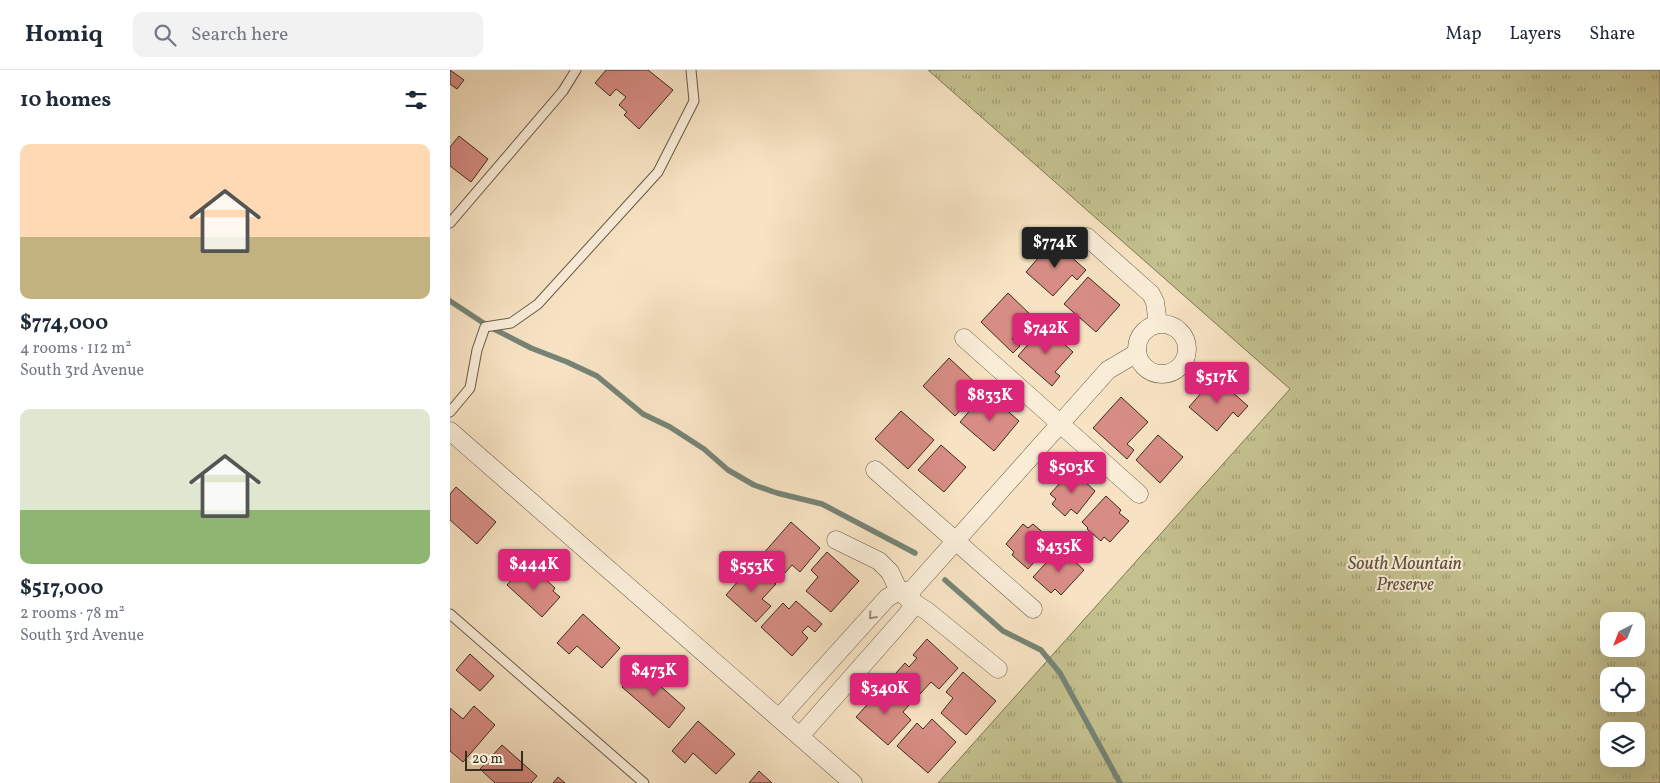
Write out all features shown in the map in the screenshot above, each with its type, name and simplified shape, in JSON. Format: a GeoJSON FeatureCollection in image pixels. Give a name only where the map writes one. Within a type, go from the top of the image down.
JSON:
{"type":"FeatureCollection","features":[{"type":"Feature","properties":{"kind":"street"},"geometry":{"type":"LineString","coordinates":[[1088,237],[1151,294],[1158,324]]}},
{"type":"Feature","properties":{"kind":"street"},"geometry":{"type":"LineString","coordinates":[[1158,324],[1168,325],[1177,329],[1184,336],[1188,346],[1187,356],[1183,365],[1176,371],[1166,375],[1156,374],[1147,370],[1137,353],[1137,343],[1142,334],[1158,324]]}},
{"type":"Feature","properties":{"kind":"street"},"geometry":{"type":"LineString","coordinates":[[964,338],[1139,494]]}},
{"type":"Feature","properties":{"kind":"street"},"geometry":{"type":"LineString","coordinates":[[779,718],[887,598],[907,595],[1108,370],[1137,353]]}},
{"type":"Feature","properties":{"kind":"street"},"geometry":{"type":"LineString","coordinates":[[450,430],[853,783]]}},
{"type":"Feature","properties":{"kind":"street"},"geometry":{"type":"LineString","coordinates":[[876,470],[1033,609]]}},
{"type":"Feature","properties":{"kind":"street"},"geometry":{"type":"LineString","coordinates":[[836,540],[879,562],[890,572],[907,595],[998,669]]}},
{"type":"Feature","properties":{"kind":"street"},"geometry":{"type":"LineString","coordinates":[[800,736],[912,608],[907,595]]}},
{"type":"Feature","properties":{"kind":"lane"},"geometry":{"type":"LineString","coordinates":[[450,223],[563,91],[576,70]]}},
{"type":"Feature","properties":{"kind":"lane"},"geometry":{"type":"LineString","coordinates":[[450,412],[470,388],[477,350],[486,327],[511,323],[538,304],[658,172],[694,101],[691,70]]}},
{"type":"Feature","properties":{"kind":"lane"},"geometry":{"type":"LineString","coordinates":[[450,614],[644,783]]}},
{"type":"Feature","properties":{"kind":"green space","name":"South Mountain Preserve"},"geometry":{"type":"Polygon","coordinates":[[[928,70],[1660,70],[1660,783],[938,783],[1290,389],[928,70]]]}},
{"type":"Feature","properties":{"kind":"building"},"geometry":{"type":"Polygon","coordinates":[[[450,70],[464,80],[457,89],[450,84],[450,70]]]}},
{"type":"Feature","properties":{"kind":"building"},"geometry":{"type":"Polygon","coordinates":[[[606,70],[648,70],[673,90],[639,129],[624,115],[627,112],[619,105],[626,97],[616,89],[610,96],[595,83],[606,70]]]}},
{"type":"Feature","properties":{"kind":"building"},"geometry":{"type":"Polygon","coordinates":[[[459,136],[488,159],[471,182],[450,166],[450,147],[459,136]]]}},
{"type":"Feature","properties":{"kind":"building"},"geometry":{"type":"Polygon","coordinates":[[[1053,241],[1086,270],[1077,280],[1072,275],[1053,296],[1026,272],[1053,241]]]}},
{"type":"Feature","properties":{"kind":"building"},"geometry":{"type":"Polygon","coordinates":[[[1088,277],[1120,305],[1096,332],[1064,304],[1088,277]]]}},
{"type":"Feature","properties":{"kind":"building"},"geometry":{"type":"Polygon","coordinates":[[[1008,293],[1033,317],[1012,339],[1020,346],[1013,353],[981,322],[1008,293]]]}},
{"type":"Feature","properties":{"kind":"building"},"geometry":{"type":"Polygon","coordinates":[[[1044,326],[1073,352],[1055,372],[1060,376],[1052,386],[1018,356],[1044,326]]]}},
{"type":"Feature","properties":{"kind":"building"},"geometry":{"type":"Polygon","coordinates":[[[949,358],[981,388],[955,416],[923,386],[949,358]]]}},
{"type":"Feature","properties":{"kind":"building"},"geometry":{"type":"Polygon","coordinates":[[[1215,377],[1248,406],[1238,417],[1233,412],[1217,431],[1189,407],[1215,377]]]}},
{"type":"Feature","properties":{"kind":"building"},"geometry":{"type":"Polygon","coordinates":[[[986,392],[1019,421],[994,451],[960,422],[986,392]]]}},
{"type":"Feature","properties":{"kind":"building"},"geometry":{"type":"Polygon","coordinates":[[[1121,397],[1148,422],[1127,444],[1134,450],[1127,459],[1093,428],[1121,397]]]}},
{"type":"Feature","properties":{"kind":"building"},"geometry":{"type":"Polygon","coordinates":[[[901,411],[934,440],[908,469],[875,439],[901,411]]]}},
{"type":"Feature","properties":{"kind":"building"},"geometry":{"type":"Polygon","coordinates":[[[1158,435],[1183,457],[1160,483],[1136,460],[1158,435]]]}},
{"type":"Feature","properties":{"kind":"building"},"geometry":{"type":"Polygon","coordinates":[[[941,445],[966,467],[944,492],[918,470],[941,445]]]}},
{"type":"Feature","properties":{"kind":"building"},"geometry":{"type":"Polygon","coordinates":[[[1072,470],[1095,491],[1077,514],[1071,509],[1065,516],[1052,504],[1056,499],[1050,494],[1072,470]]]}},
{"type":"Feature","properties":{"kind":"building"},"geometry":{"type":"Polygon","coordinates":[[[456,487],[496,522],[477,544],[450,520],[450,494],[456,487]]]}},
{"type":"Feature","properties":{"kind":"building"},"geometry":{"type":"Polygon","coordinates":[[[1106,496],[1121,510],[1119,513],[1129,521],[1110,542],[1104,537],[1101,541],[1082,522],[1106,496]]]}},
{"type":"Feature","properties":{"kind":"building"},"geometry":{"type":"Polygon","coordinates":[[[791,522],[820,548],[800,572],[792,565],[784,574],[762,555],[791,522]]]}},
{"type":"Feature","properties":{"kind":"building"},"geometry":{"type":"Polygon","coordinates":[[[1023,524],[1028,528],[1033,524],[1047,536],[1043,541],[1048,546],[1028,569],[1012,555],[1014,552],[1006,544],[1023,524]]]}},
{"type":"Feature","properties":{"kind":"building"},"geometry":{"type":"Polygon","coordinates":[[[1060,548],[1084,570],[1061,595],[1055,589],[1051,593],[1033,577],[1060,548]]]}},
{"type":"Feature","properties":{"kind":"building"},"geometry":{"type":"Polygon","coordinates":[[[827,552],[859,581],[831,612],[806,591],[818,577],[811,570],[827,552]]]}},
{"type":"Feature","properties":{"kind":"building"},"geometry":{"type":"Polygon","coordinates":[[[753,564],[776,584],[762,599],[771,606],[756,622],[726,595],[753,564]]]}},
{"type":"Feature","properties":{"kind":"building"},"geometry":{"type":"Polygon","coordinates":[[[525,565],[542,581],[544,578],[555,588],[553,591],[560,597],[542,617],[507,585],[525,565]]]}},
{"type":"Feature","properties":{"kind":"building"},"geometry":{"type":"Polygon","coordinates":[[[796,601],[822,624],[815,632],[808,626],[802,632],[808,638],[792,656],[761,627],[783,603],[789,609],[796,601]]]}},
{"type":"Feature","properties":{"kind":"building"},"geometry":{"type":"Polygon","coordinates":[[[583,614],[620,648],[602,668],[577,646],[569,654],[557,643],[583,614]]]}},
{"type":"Feature","properties":{"kind":"building"},"geometry":{"type":"Polygon","coordinates":[[[927,639],[958,668],[939,689],[931,682],[920,694],[896,673],[905,663],[909,667],[917,658],[913,655],[927,639]]]}},
{"type":"Feature","properties":{"kind":"building"},"geometry":{"type":"Polygon","coordinates":[[[470,654],[494,676],[480,691],[456,670],[470,654]]]}},
{"type":"Feature","properties":{"kind":"building"},"geometry":{"type":"Polygon","coordinates":[[[639,667],[685,708],[669,728],[622,687],[639,667]]]}},
{"type":"Feature","properties":{"kind":"building"},"geometry":{"type":"Polygon","coordinates":[[[963,672],[996,701],[966,735],[941,713],[953,698],[946,692],[963,672]]]}},
{"type":"Feature","properties":{"kind":"building"},"geometry":{"type":"Polygon","coordinates":[[[886,684],[909,705],[903,712],[911,720],[888,745],[856,717],[886,684]]]}},
{"type":"Feature","properties":{"kind":"building"},"geometry":{"type":"Polygon","coordinates":[[[474,706],[495,725],[463,762],[450,751],[450,708],[463,719],[474,706]]]}},
{"type":"Feature","properties":{"kind":"building"},"geometry":{"type":"Polygon","coordinates":[[[932,719],[956,742],[928,773],[897,746],[917,723],[923,729],[932,719]]]}},
{"type":"Feature","properties":{"kind":"building"},"geometry":{"type":"Polygon","coordinates":[[[698,721],[735,754],[716,774],[693,753],[685,763],[672,751],[698,721]]]}},
{"type":"Feature","properties":{"kind":"building"},"geometry":{"type":"Polygon","coordinates":[[[502,745],[537,776],[531,783],[495,783],[480,769],[502,745]]]}},
{"type":"Feature","properties":{"kind":"building"},"geometry":{"type":"Polygon","coordinates":[[[759,771],[772,783],[749,783],[759,771]]]}},
{"type":"Feature","properties":{"kind":"building"},"geometry":{"type":"Polygon","coordinates":[[[558,777],[565,783],[553,783],[558,777]]]}},
{"type":"Feature","properties":{"kind":"waterway"},"geometry":{"type":"LineString","coordinates":[[450,301],[488,326],[531,348],[597,376],[643,414],[670,427],[704,449],[728,470],[754,485],[777,493],[822,504],[915,553]]}},
{"type":"Feature","properties":{"kind":"waterway"},"geometry":{"type":"LineString","coordinates":[[945,580],[1003,631],[1041,650],[1060,673],[1120,783]]}}]}
